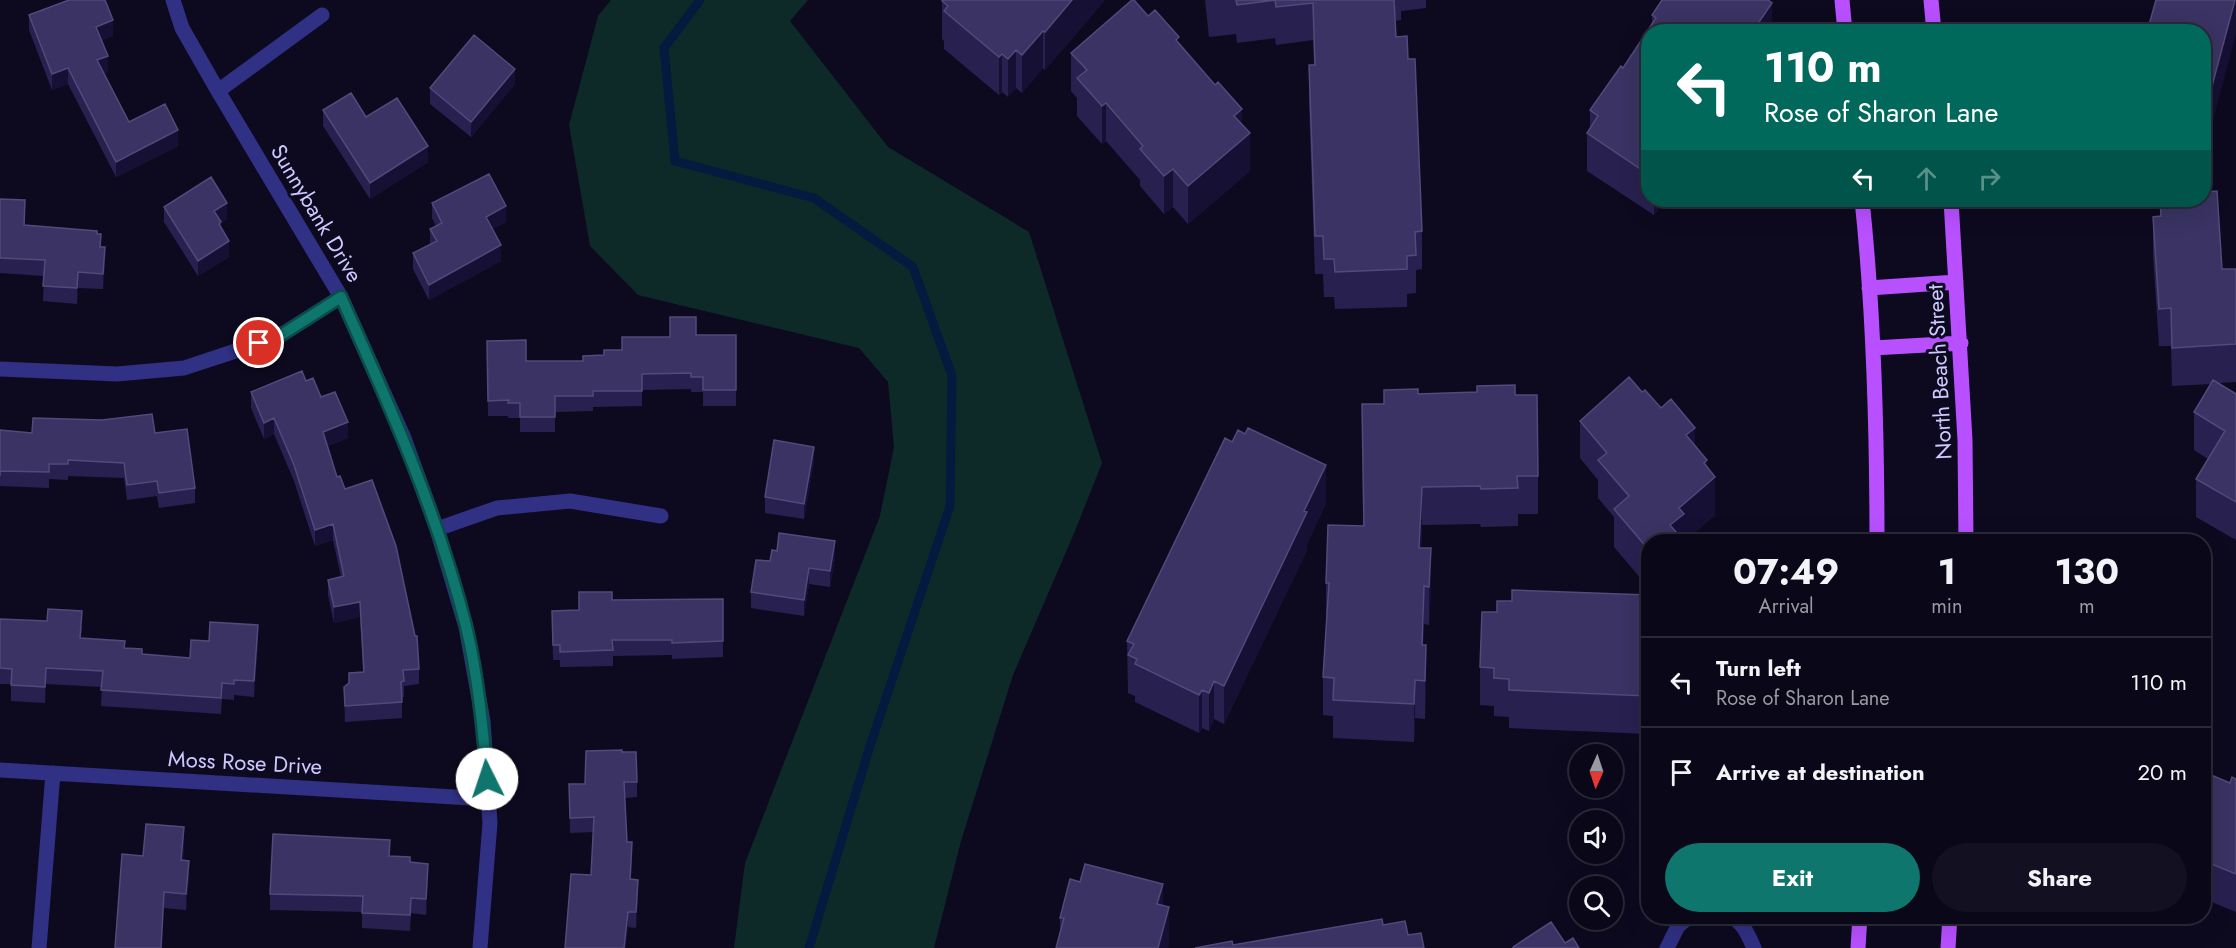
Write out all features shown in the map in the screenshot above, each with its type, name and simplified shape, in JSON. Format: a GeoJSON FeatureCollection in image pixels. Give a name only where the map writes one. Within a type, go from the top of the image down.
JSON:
{"type":"FeatureCollection","features":[{"type":"Feature","properties":{"kind":"main road"},"geometry":{"type":"LineString","coordinates":[[1842,0],[1844,24]]}},
{"type":"Feature","properties":{"kind":"main road"},"geometry":{"type":"LineString","coordinates":[[1931,0],[1933,24]]}},
{"type":"Feature","properties":{"kind":"main road"},"geometry":{"type":"LineString","coordinates":[[1863,207],[1877,438],[1877,534]]}},
{"type":"Feature","properties":{"kind":"main road","name":"North Beach Street"},"geometry":{"type":"LineString","coordinates":[[1951,207],[1961,343],[1967,497],[1966,534]]}},
{"type":"Feature","properties":{"kind":"main road"},"geometry":{"type":"LineString","coordinates":[[1869,288],[1956,282]]}},
{"type":"Feature","properties":{"kind":"main road"},"geometry":{"type":"LineString","coordinates":[[1873,348],[1961,343]]}},
{"type":"Feature","properties":{"kind":"main road"},"geometry":{"type":"LineString","coordinates":[[1858,948],[1860,924]]}},
{"type":"Feature","properties":{"kind":"main road"},"geometry":{"type":"LineString","coordinates":[[1948,948],[1950,924]]}},
{"type":"Feature","properties":{"kind":"street","name":"Sunnybank Drive"},"geometry":{"type":"LineString","coordinates":[[173,0],[182,28],[341,297],[404,438],[437,529],[466,627],[483,721],[490,823],[480,948]]}},
{"type":"Feature","properties":{"kind":"street"},"geometry":{"type":"LineString","coordinates":[[218,91],[322,15]]}},
{"type":"Feature","properties":{"kind":"street"},"geometry":{"type":"LineString","coordinates":[[0,369],[117,374],[184,368],[278,337],[341,297]]}},
{"type":"Feature","properties":{"kind":"street"},"geometry":{"type":"LineString","coordinates":[[437,529],[497,508],[570,501],[661,516]]}},
{"type":"Feature","properties":{"kind":"street","name":"Moss Rose Drive"},"geometry":{"type":"LineString","coordinates":[[0,770],[488,799]]}},
{"type":"Feature","properties":{"kind":"street"},"geometry":{"type":"LineString","coordinates":[[39,948],[52,773]]}},
{"type":"Feature","properties":{"kind":"street"},"geometry":{"type":"LineString","coordinates":[[1667,948],[1680,924]]}},
{"type":"Feature","properties":{"kind":"street"},"geometry":{"type":"LineString","coordinates":[[1740,924],[1745,928],[1754,948]]}},
{"type":"Feature","properties":{"kind":"green space"},"geometry":{"type":"Polygon","coordinates":[[[611,0],[808,0],[790,21],[888,147],[1029,232],[1102,463],[1013,675],[961,841],[934,948],[734,948],[745,863],[880,516],[894,447],[888,382],[859,348],[638,295],[590,246],[569,125],[598,16],[611,0]]]}},
{"type":"Feature","properties":{"kind":"building"},"geometry":{"type":"Polygon","coordinates":[[[69,0],[105,0],[113,20],[96,27],[108,56],[97,60],[129,122],[165,104],[178,130],[116,162],[68,68],[52,74],[29,15],[69,0]]]}},
{"type":"Feature","properties":{"kind":"building"},"geometry":{"type":"Polygon","coordinates":[[[942,0],[1072,0],[1022,55],[1016,50],[1008,59],[1002,54],[999,57],[944,11],[948,6],[942,0]]]}},
{"type":"Feature","properties":{"kind":"building"},"geometry":{"type":"Polygon","coordinates":[[[1132,0],[1148,16],[1155,10],[1179,37],[1176,40],[1215,85],[1218,82],[1242,109],[1234,116],[1250,133],[1188,186],[1173,169],[1164,176],[1140,149],[1143,146],[1106,103],[1102,106],[1077,78],[1087,70],[1071,53],[1132,0]]]}},
{"type":"Feature","properties":{"kind":"building"},"geometry":{"type":"Polygon","coordinates":[[[1236,0],[1275,0],[1237,5],[1236,0]]]}},
{"type":"Feature","properties":{"kind":"building"},"geometry":{"type":"Polygon","coordinates":[[[1275,0],[1394,0],[1396,37],[1407,36],[1408,59],[1415,59],[1422,231],[1415,232],[1416,255],[1407,256],[1407,269],[1335,272],[1334,259],[1324,259],[1323,236],[1315,236],[1309,65],[1315,65],[1313,3],[1276,7],[1275,0]]]}},
{"type":"Feature","properties":{"kind":"building"},"geometry":{"type":"Polygon","coordinates":[[[1662,0],[1768,0],[1772,3],[1759,22],[1762,24],[1652,24],[1656,18],[1652,15],[1662,0]]]}},
{"type":"Feature","properties":{"kind":"building"},"geometry":{"type":"Polygon","coordinates":[[[2156,0],[2235,0],[2211,90],[2211,24],[2149,24],[2156,0]]]}},
{"type":"Feature","properties":{"kind":"building"},"geometry":{"type":"Polygon","coordinates":[[[474,35],[515,69],[471,122],[430,88],[474,35]]]}},
{"type":"Feature","properties":{"kind":"building"},"geometry":{"type":"Polygon","coordinates":[[[1641,41],[1641,169],[1587,133],[1598,116],[1590,110],[1621,66],[1623,68],[1641,41]]]}},
{"type":"Feature","properties":{"kind":"building"},"geometry":{"type":"Polygon","coordinates":[[[351,93],[366,117],[397,98],[428,146],[370,183],[323,110],[351,93]]]}},
{"type":"Feature","properties":{"kind":"building"},"geometry":{"type":"Polygon","coordinates":[[[489,174],[506,206],[486,217],[501,245],[429,285],[413,253],[437,241],[430,229],[442,223],[432,203],[489,174]]]}},
{"type":"Feature","properties":{"kind":"building"},"geometry":{"type":"Polygon","coordinates":[[[211,177],[227,203],[214,211],[229,241],[198,261],[164,207],[211,177]]]}},
{"type":"Feature","properties":{"kind":"building"},"geometry":{"type":"Polygon","coordinates":[[[2211,191],[2217,191],[2222,269],[2236,269],[2236,344],[2172,348],[2171,308],[2159,309],[2153,217],[2161,216],[2160,207],[2211,207],[2211,191]]]}},
{"type":"Feature","properties":{"kind":"building"},"geometry":{"type":"Polygon","coordinates":[[[0,199],[25,200],[24,225],[97,231],[97,234],[101,234],[100,247],[105,247],[103,274],[78,272],[77,288],[43,286],[45,260],[0,258],[0,199]]]}},
{"type":"Feature","properties":{"kind":"building"},"geometry":{"type":"Polygon","coordinates":[[[670,317],[696,317],[696,335],[736,335],[736,390],[703,390],[703,377],[691,377],[691,373],[642,374],[642,391],[593,391],[593,396],[555,396],[555,417],[520,417],[520,403],[508,403],[509,400],[488,401],[487,341],[526,340],[526,361],[583,361],[583,356],[604,355],[604,350],[622,350],[622,337],[670,337],[670,317]]]}},
{"type":"Feature","properties":{"kind":"building"},"geometry":{"type":"Polygon","coordinates":[[[302,371],[306,381],[313,378],[321,397],[335,392],[348,422],[323,432],[337,477],[340,476],[345,489],[372,480],[396,546],[415,636],[417,636],[419,669],[403,670],[402,702],[345,706],[344,687],[349,683],[349,673],[364,672],[360,602],[334,607],[328,580],[344,576],[333,524],[315,530],[294,465],[274,418],[264,423],[251,392],[302,371]]]}},
{"type":"Feature","properties":{"kind":"building"},"geometry":{"type":"Polygon","coordinates":[[[1629,377],[1661,408],[1671,399],[1695,428],[1686,435],[1707,460],[1704,463],[1715,477],[1679,508],[1684,514],[1670,525],[1676,532],[1674,534],[1641,534],[1641,541],[1614,509],[1629,496],[1598,460],[1607,453],[1580,421],[1629,377]]]}},
{"type":"Feature","properties":{"kind":"building"},"geometry":{"type":"Polygon","coordinates":[[[2213,380],[2236,394],[2236,502],[2196,479],[2225,431],[2194,412],[2213,380]]]}},
{"type":"Feature","properties":{"kind":"building"},"geometry":{"type":"Polygon","coordinates":[[[1515,385],[1515,395],[1537,395],[1538,476],[1517,476],[1518,488],[1422,487],[1419,548],[1431,548],[1429,587],[1424,586],[1422,645],[1426,645],[1425,681],[1415,680],[1414,704],[1333,700],[1334,678],[1323,677],[1329,583],[1326,583],[1328,525],[1364,526],[1362,404],[1384,404],[1384,390],[1418,389],[1418,394],[1477,392],[1477,386],[1515,385]]]}},
{"type":"Feature","properties":{"kind":"building"},"geometry":{"type":"Polygon","coordinates":[[[152,414],[155,433],[187,429],[195,488],[159,493],[157,481],[127,485],[124,463],[68,460],[68,464],[49,464],[49,472],[0,471],[0,430],[32,433],[33,418],[102,420],[152,414]]]}},
{"type":"Feature","properties":{"kind":"building"},"geometry":{"type":"Polygon","coordinates":[[[1248,428],[1326,465],[1304,511],[1307,512],[1224,686],[1214,681],[1209,693],[1202,690],[1199,695],[1135,664],[1137,659],[1128,655],[1134,644],[1127,641],[1225,438],[1232,442],[1238,430],[1245,434],[1248,428]]]}},
{"type":"Feature","properties":{"kind":"building"},"geometry":{"type":"Polygon","coordinates":[[[774,440],[814,447],[804,504],[765,497],[774,440]]]}},
{"type":"Feature","properties":{"kind":"building"},"geometry":{"type":"Polygon","coordinates":[[[779,533],[835,541],[830,571],[809,568],[804,600],[751,592],[756,560],[770,561],[772,550],[777,551],[779,533]]]}},
{"type":"Feature","properties":{"kind":"building"},"geometry":{"type":"Polygon","coordinates":[[[1512,590],[1641,595],[1641,696],[1509,690],[1509,679],[1494,678],[1494,668],[1480,667],[1482,612],[1497,612],[1497,601],[1512,601],[1512,590]]]}},
{"type":"Feature","properties":{"kind":"building"},"geometry":{"type":"Polygon","coordinates":[[[579,592],[612,592],[612,600],[723,599],[723,641],[672,643],[672,640],[612,640],[613,650],[560,652],[560,645],[553,645],[552,611],[579,610],[579,592]]]}},
{"type":"Feature","properties":{"kind":"building"},"geometry":{"type":"Polygon","coordinates":[[[48,609],[82,611],[80,638],[125,641],[124,648],[142,649],[142,654],[190,658],[191,640],[209,641],[210,622],[258,625],[254,681],[234,680],[234,684],[222,683],[221,698],[101,690],[103,671],[46,668],[45,687],[11,685],[12,669],[0,668],[0,619],[47,621],[48,609]]]}},
{"type":"Feature","properties":{"kind":"building"},"geometry":{"type":"Polygon","coordinates":[[[622,750],[622,752],[636,752],[637,782],[624,782],[627,842],[632,842],[630,879],[638,880],[636,912],[628,912],[624,948],[565,948],[571,874],[591,875],[594,817],[570,818],[569,784],[585,784],[586,751],[622,750]]]}},
{"type":"Feature","properties":{"kind":"building"},"geometry":{"type":"Polygon","coordinates":[[[2211,775],[2230,783],[2232,777],[2236,779],[2236,874],[2211,864],[2211,775]]]}},
{"type":"Feature","properties":{"kind":"building"},"geometry":{"type":"Polygon","coordinates":[[[146,824],[184,827],[181,860],[189,861],[186,894],[164,892],[161,948],[115,948],[122,854],[143,856],[146,824]]]}},
{"type":"Feature","properties":{"kind":"building"},"geometry":{"type":"Polygon","coordinates":[[[273,834],[390,840],[389,856],[410,857],[410,862],[428,864],[426,899],[411,898],[410,915],[362,913],[363,896],[270,894],[273,834]]]}},
{"type":"Feature","properties":{"kind":"building"},"geometry":{"type":"Polygon","coordinates":[[[1085,864],[1163,884],[1157,904],[1169,907],[1158,948],[1056,948],[1064,918],[1060,918],[1070,879],[1080,882],[1085,864]]]}},
{"type":"Feature","properties":{"kind":"building"},"geometry":{"type":"Polygon","coordinates":[[[1382,919],[1383,925],[1405,921],[1408,935],[1421,933],[1424,948],[1195,948],[1232,941],[1233,945],[1382,919]]]}},
{"type":"Feature","properties":{"kind":"building"},"geometry":{"type":"Polygon","coordinates":[[[1551,922],[1565,943],[1573,938],[1579,948],[1513,947],[1551,922]]]}},
{"type":"Feature","properties":{"kind":"waterway"},"geometry":{"type":"LineString","coordinates":[[700,0],[664,48],[675,161],[814,198],[913,267],[952,376],[950,506],[869,749],[809,948]]}},
{"type":"Feature","properties":{"kind":"route"},"geometry":{"type":"LineString","coordinates":[[259,343],[278,337],[341,297],[404,438],[437,529],[466,627],[483,721],[487,779]]}}]}
